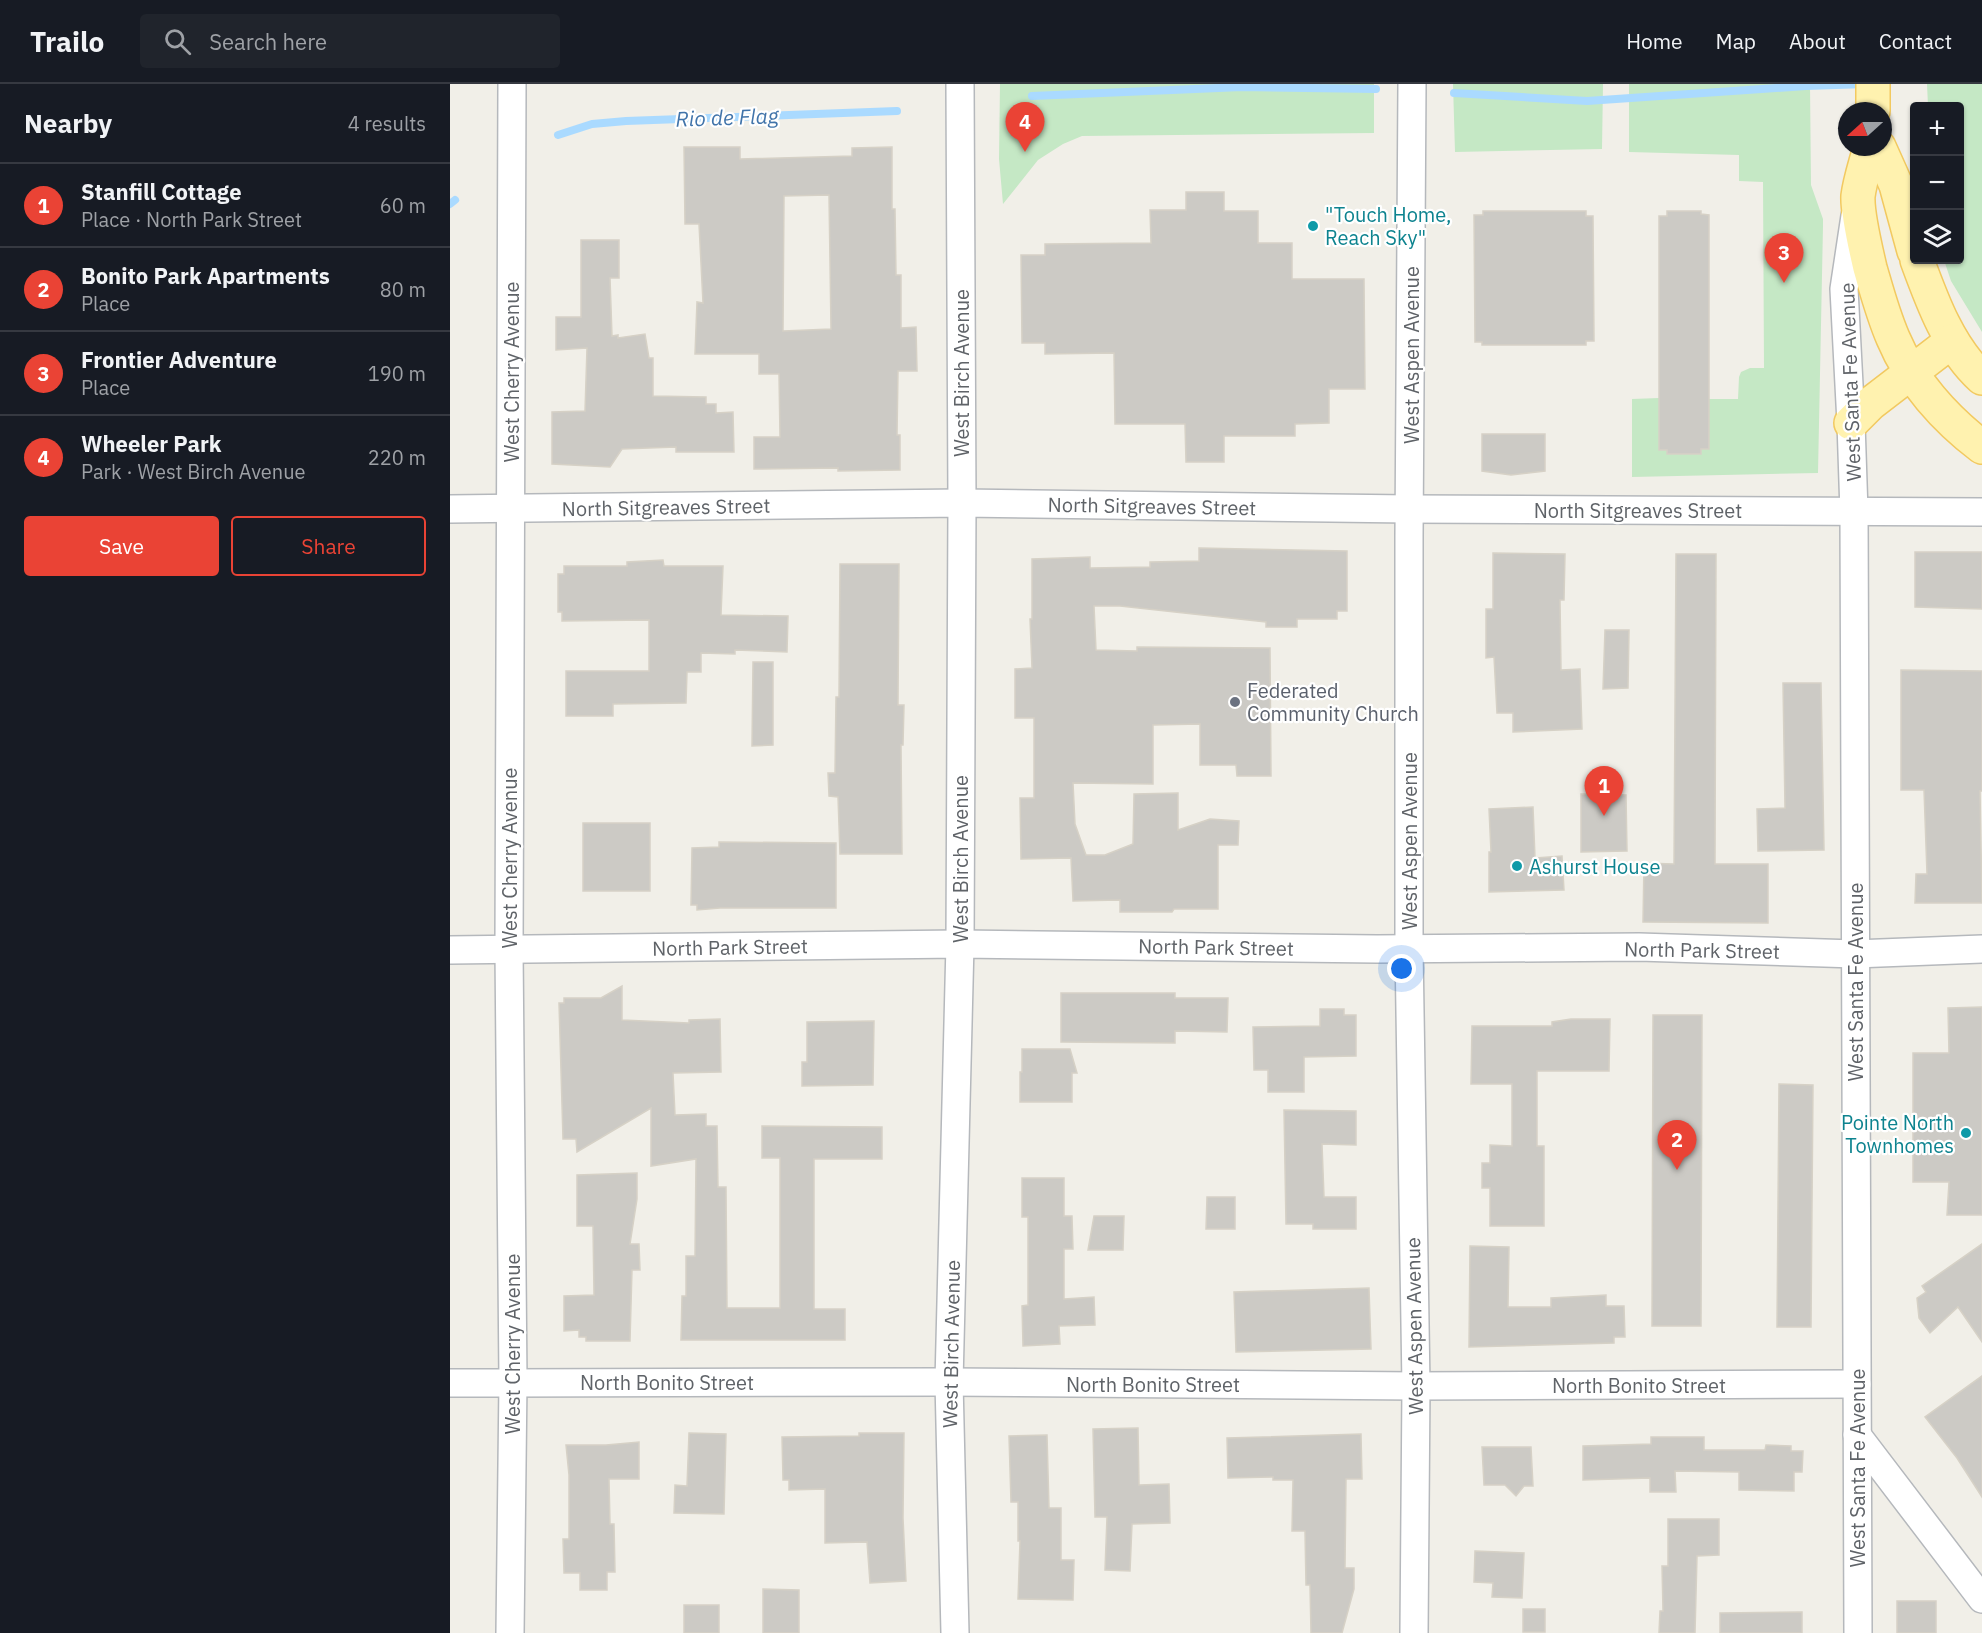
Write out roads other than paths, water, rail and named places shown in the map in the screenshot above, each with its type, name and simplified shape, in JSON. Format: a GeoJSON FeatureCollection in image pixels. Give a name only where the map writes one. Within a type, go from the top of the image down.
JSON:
{"type":"FeatureCollection","features":[{"type":"Feature","properties":{"kind":"main road"},"geometry":{"type":"LineString","coordinates":[[1873,84],[1873,102]]}},
{"type":"Feature","properties":{"kind":"main road","name":"West Santa Fe Avenue"},"geometry":{"type":"LineString","coordinates":[[1858,197],[1868,156]]}},
{"type":"Feature","properties":{"kind":"main road"},"geometry":{"type":"LineString","coordinates":[[1882,156],[1896,185],[1910,236]]}},
{"type":"Feature","properties":{"kind":"main road"},"geometry":{"type":"LineString","coordinates":[[1858,197],[1865,250],[1893,340],[1912,372],[1936,405],[1982,447]]}},
{"type":"Feature","properties":{"kind":"main road"},"geometry":{"type":"LineString","coordinates":[[1918,264],[1930,297],[1953,341],[1982,378]]}},
{"type":"Feature","properties":{"kind":"main road"},"geometry":{"type":"LineString","coordinates":[[1851,423],[1870,404],[1953,341]]}},
{"type":"Feature","properties":{"kind":"street","name":"West Cherry Avenue"},"geometry":{"type":"LineString","coordinates":[[510,1633],[513,1381],[509,950],[512,84]]}},
{"type":"Feature","properties":{"kind":"street","name":"West Birch Avenue"},"geometry":{"type":"LineString","coordinates":[[955,1633],[949,1382],[960,944],[962,503],[960,84]]}},
{"type":"Feature","properties":{"kind":"street","name":"West Aspen Avenue"},"geometry":{"type":"LineString","coordinates":[[1412,84],[1409,949],[1416,1386],[1414,1633]]}},
{"type":"Feature","properties":{"kind":"street","name":"West Santa Fe Avenue"},"geometry":{"type":"LineString","coordinates":[[1858,197],[1844,289],[1854,512],[1858,1633]]}},
{"type":"Feature","properties":{"kind":"street","name":"North Sitgreaves Street"},"geometry":{"type":"LineString","coordinates":[[450,509],[962,503],[1854,512]]}},
{"type":"Feature","properties":{"kind":"street"},"geometry":{"type":"LineString","coordinates":[[1854,512],[1982,512]]}},
{"type":"Feature","properties":{"kind":"street","name":"North Park Street"},"geometry":{"type":"LineString","coordinates":[[450,950],[960,944],[1409,949],[1639,947],[1855,954],[1982,950]]}},
{"type":"Feature","properties":{"kind":"street","name":"North Bonito Street"},"geometry":{"type":"LineString","coordinates":[[450,1383],[513,1381],[949,1382],[1416,1386],[1857,1384]]}},
{"type":"Feature","properties":{"kind":"street"},"geometry":{"type":"LineString","coordinates":[[1857,1435],[1982,1599]]}},
{"type":"Feature","properties":{"kind":"waterway","name":"Rio de Flag"},"geometry":{"type":"LineString","coordinates":[[1454,93],[1587,101],[1867,84]]}},
{"type":"Feature","properties":{"kind":"waterway","name":"Rio de Flag"},"geometry":{"type":"LineString","coordinates":[[1032,96],[1242,87],[1376,89]]}},
{"type":"Feature","properties":{"kind":"waterway","name":"Rio de Flag"},"geometry":{"type":"LineString","coordinates":[[558,135],[592,124],[626,121],[897,111]]}},
{"type":"Feature","properties":{"kind":"waterway","name":"Rio de Flag"},"geometry":{"type":"LineString","coordinates":[[450,204],[455,200]]}},
{"type":"Feature","properties":{"kind":"place","name":"Wheeler Park"},"geometry":{"type":"Point","coordinates":[1025,152]}},
{"type":"Feature","properties":{"kind":"place","name":"\"Touch Home, Reach Sky\""},"geometry":{"type":"Point","coordinates":[1313,226]}},
{"type":"Feature","properties":{"kind":"place","name":"Frontier Adventure"},"geometry":{"type":"Point","coordinates":[1784,283]}},
{"type":"Feature","properties":{"kind":"place","name":"Federated Community Church"},"geometry":{"type":"Point","coordinates":[1235,702]}},
{"type":"Feature","properties":{"kind":"place","name":"Stanfill Cottage"},"geometry":{"type":"Point","coordinates":[1604,816]}},
{"type":"Feature","properties":{"kind":"place","name":"Ashurst House"},"geometry":{"type":"Point","coordinates":[1517,866]}},
{"type":"Feature","properties":{"kind":"place","name":"Pointe North Townhomes"},"geometry":{"type":"Point","coordinates":[1966,1133]}},
{"type":"Feature","properties":{"kind":"place","name":"Bonito Park Apartments"},"geometry":{"type":"Point","coordinates":[1677,1170]}}]}
